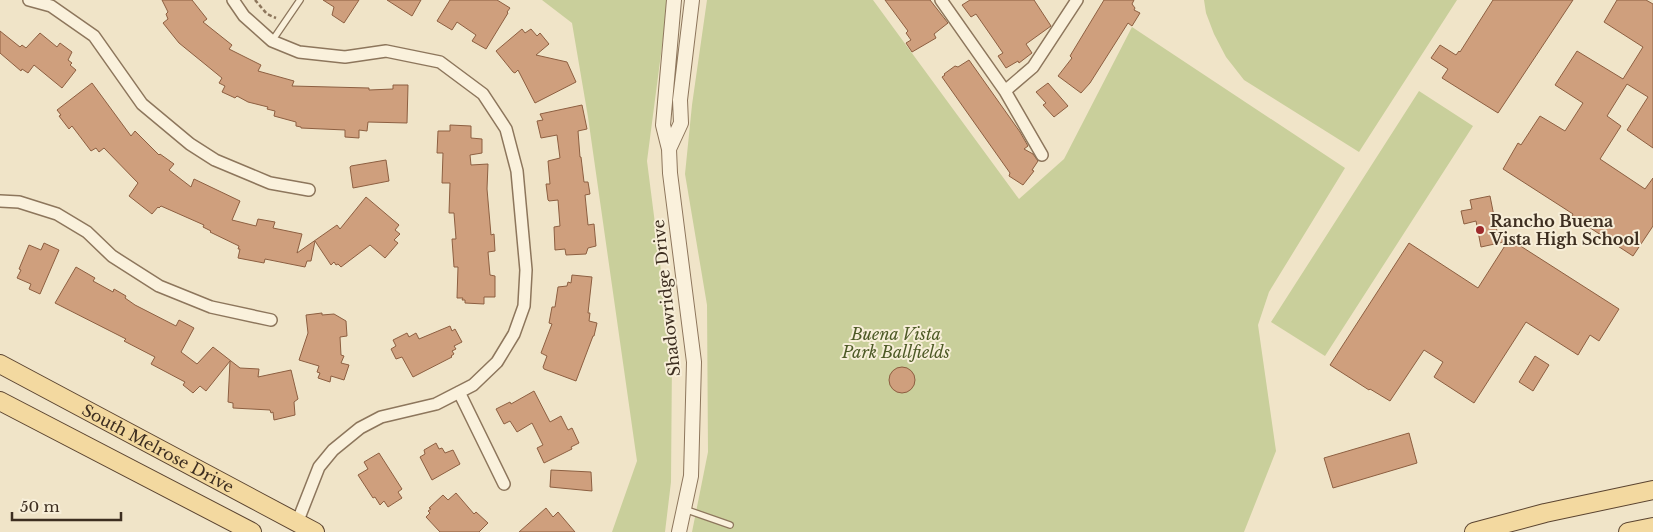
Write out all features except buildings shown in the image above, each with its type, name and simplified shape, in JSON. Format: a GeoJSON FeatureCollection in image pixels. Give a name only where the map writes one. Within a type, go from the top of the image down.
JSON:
{"type":"FeatureCollection","features":[{"type":"Feature","properties":{"kind":"main road","name":"South Melrose Drive"},"geometry":{"type":"LineString","coordinates":[[0,364],[315,532]]}},
{"type":"Feature","properties":{"kind":"main road","name":"South Melrose Drive"},"geometry":{"type":"LineString","coordinates":[[0,401],[252,532]]}},
{"type":"Feature","properties":{"kind":"main road"},"geometry":{"type":"LineString","coordinates":[[1474,532],[1545,513],[1653,490]]}},
{"type":"Feature","properties":{"kind":"main road"},"geometry":{"type":"LineString","coordinates":[[1628,532],[1653,527]]}},
{"type":"Feature","properties":{"kind":"street"},"geometry":{"type":"LineString","coordinates":[[30,0],[51,6],[94,36],[142,104],[190,144],[215,160],[270,183],[309,190]]}},
{"type":"Feature","properties":{"kind":"street"},"geometry":{"type":"LineString","coordinates":[[233,0],[244,16],[272,41],[299,52],[345,57],[386,51],[440,62],[483,94],[506,129],[517,171],[526,270],[524,306],[514,334],[497,362],[473,385],[436,404],[380,417],[353,433],[333,450],[319,467],[297,523]]}},
{"type":"Feature","properties":{"kind":"street","name":"Shadowridge Drive"},"geometry":{"type":"LineString","coordinates":[[674,0],[663,125],[669,149],[670,172],[694,362],[691,476],[679,532]]}},
{"type":"Feature","properties":{"kind":"street","name":"Shadowridge Drive"},"geometry":{"type":"LineString","coordinates":[[669,149],[681,124],[680,100],[692,0]]}},
{"type":"Feature","properties":{"kind":"street"},"geometry":{"type":"LineString","coordinates":[[941,0],[1006,91],[1042,155]]}},
{"type":"Feature","properties":{"kind":"street"},"geometry":{"type":"LineString","coordinates":[[1006,91],[1033,66],[1077,0]]}},
{"type":"Feature","properties":{"kind":"street"},"geometry":{"type":"LineString","coordinates":[[0,201],[19,202],[56,214],[87,232],[112,256],[159,286],[211,307],[271,320]]}},
{"type":"Feature","properties":{"kind":"street"},"geometry":{"type":"LineString","coordinates":[[459,392],[504,484]]}},
{"type":"Feature","properties":{"kind":"lane"},"geometry":{"type":"LineString","coordinates":[[272,41],[300,0]]}},
{"type":"Feature","properties":{"kind":"lane"},"geometry":{"type":"LineString","coordinates":[[684,509],[730,525]]}},
{"type":"Feature","properties":{"kind":"path"},"geometry":{"type":"LineString","coordinates":[[255,0],[267,14],[284,22]]}},
{"type":"Feature","properties":{"kind":"green space"},"geometry":{"type":"Polygon","coordinates":[[[542,0],[668,0],[647,161],[672,357],[671,482],[665,532],[612,532],[637,461],[588,117],[572,23],[542,0]]]}},
{"type":"Feature","properties":{"kind":"green space","name":"Buena Vista Park Ballfields"},"geometry":{"type":"Polygon","coordinates":[[[707,0],[873,0],[1019,199],[1064,159],[1132,27],[1345,168],[1269,292],[1258,325],[1276,451],[1244,532],[692,532],[708,452],[707,305],[685,174],[692,105],[707,0]]]}},
{"type":"Feature","properties":{"kind":"green space"},"geometry":{"type":"Polygon","coordinates":[[[1204,0],[1457,0],[1359,152],[1244,80],[1226,57],[1214,34],[1206,13],[1204,0]]]}},
{"type":"Feature","properties":{"kind":"green space"},"geometry":{"type":"Polygon","coordinates":[[[1419,91],[1473,126],[1325,356],[1271,322],[1419,91]]]}},
{"type":"Feature","properties":{"kind":"place","name":"Rancho Buena Vista High School"},"geometry":{"type":"Point","coordinates":[1480,230]}}]}
